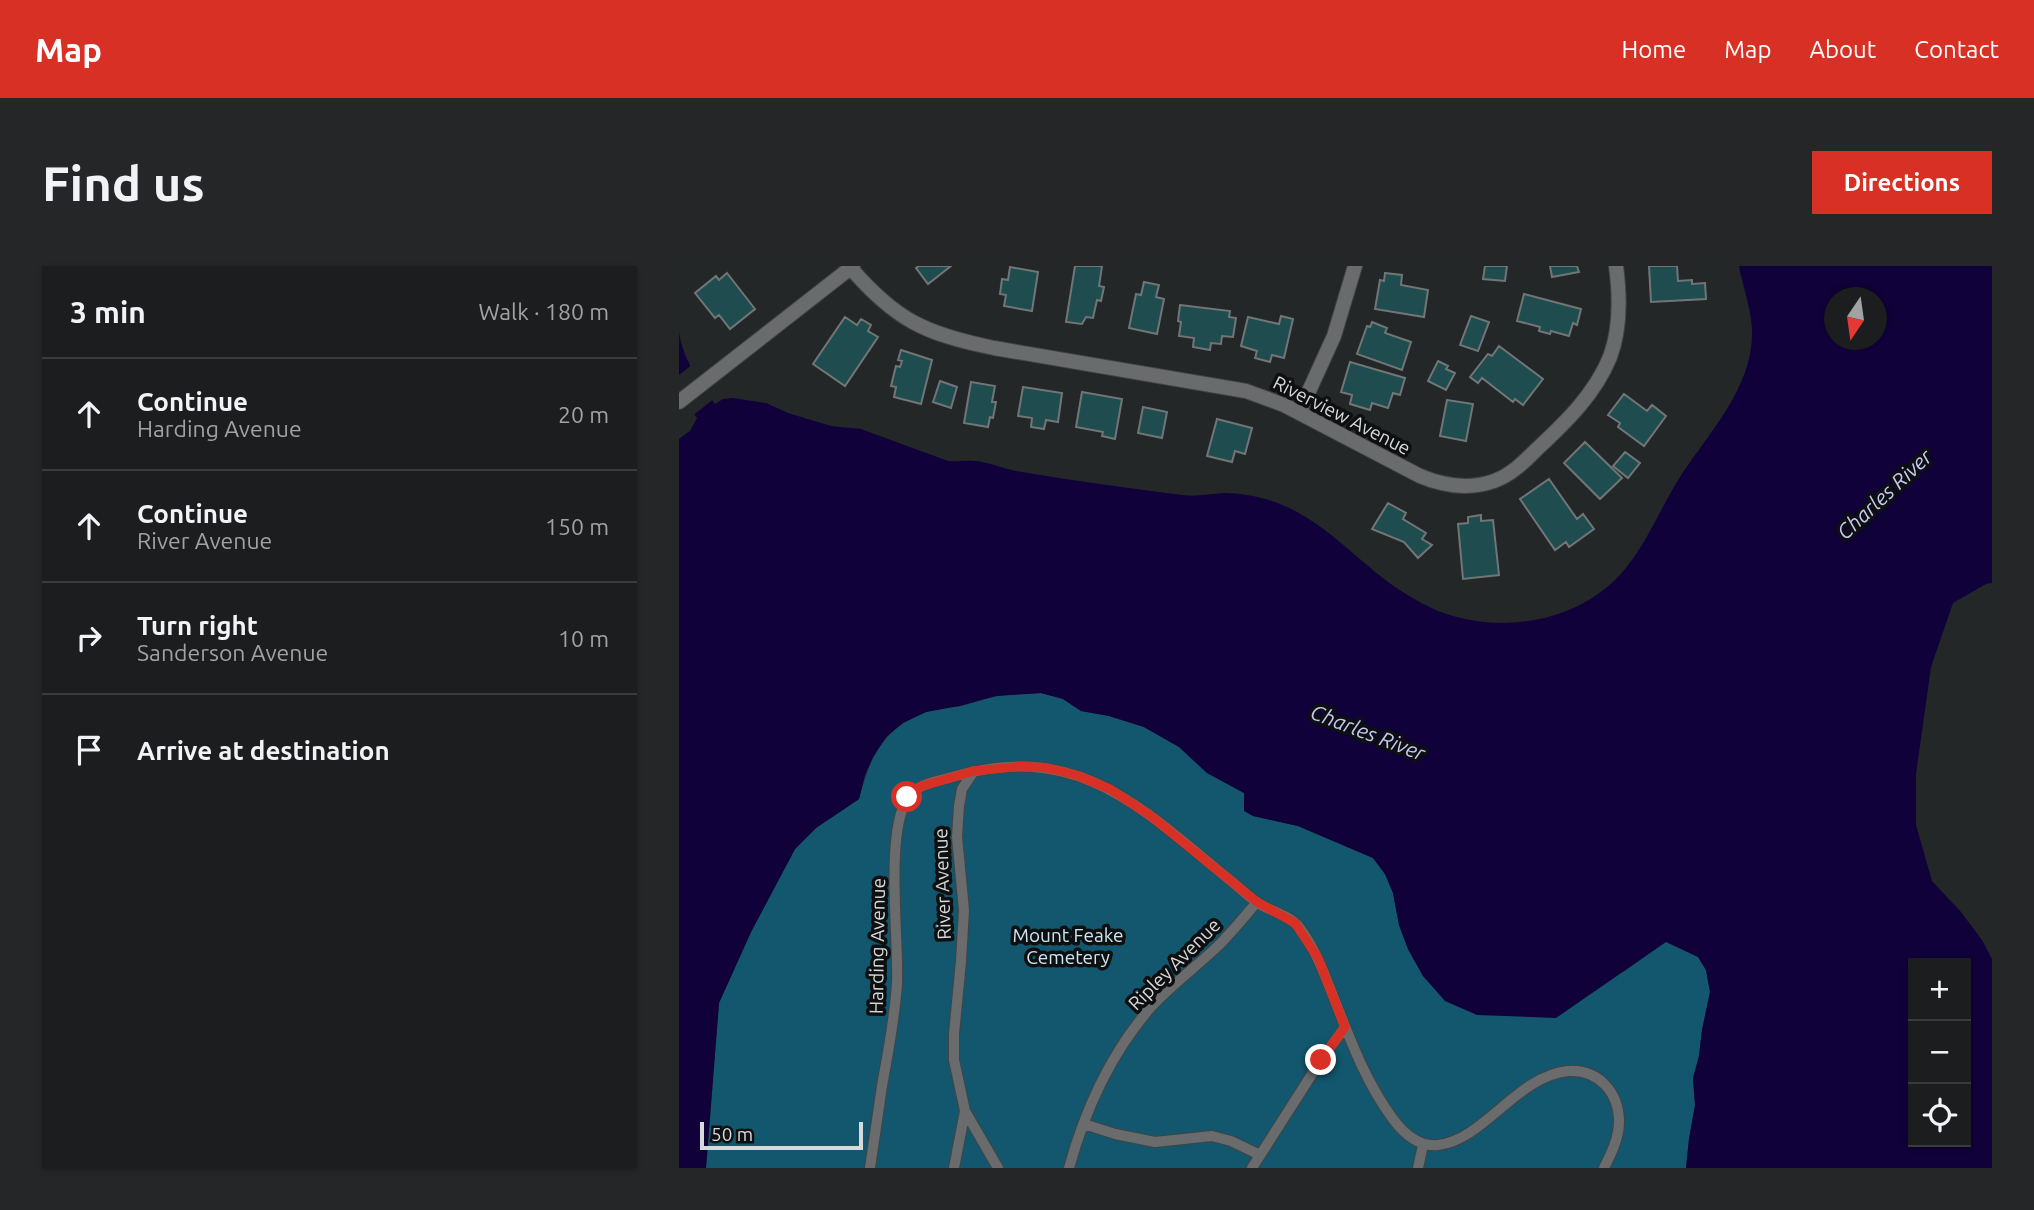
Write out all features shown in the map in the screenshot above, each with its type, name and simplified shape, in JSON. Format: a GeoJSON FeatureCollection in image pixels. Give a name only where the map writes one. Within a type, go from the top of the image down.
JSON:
{"type":"FeatureCollection","features":[{"type":"Feature","properties":{"kind":"street"},"geometry":{"type":"LineString","coordinates":[[1299,413],[1334,336],[1355,266]]}},
{"type":"Feature","properties":{"kind":"street","name":"Riverview Avenue"},"geometry":{"type":"LineString","coordinates":[[851,267],[872,292],[894,310],[918,326],[943,336],[1005,350],[1232,388],[1271,399],[1432,481],[1469,486],[1502,478],[1519,466],[1562,425],[1600,377],[1610,357],[1618,325],[1616,266]]}},
{"type":"Feature","properties":{"kind":"street"},"geometry":{"type":"LineString","coordinates":[[679,402],[851,267]]}},
{"type":"Feature","properties":{"kind":"lane"},"geometry":{"type":"LineString","coordinates":[[974,771],[1024,766],[1048,768],[1076,775],[1110,789],[1151,816],[1257,902],[1295,923],[1318,958],[1360,1063],[1392,1118],[1408,1136],[1423,1145],[1440,1145],[1458,1139],[1519,1093],[1550,1074],[1572,1071],[1590,1073],[1605,1084],[1616,1099],[1619,1125],[1604,1168]]}},
{"type":"Feature","properties":{"kind":"lane","name":"River Avenue"},"geometry":{"type":"LineString","coordinates":[[954,1168],[965,1111],[954,1059],[964,910],[957,837],[958,806],[962,789],[974,771]]}},
{"type":"Feature","properties":{"kind":"lane","name":"Harding Avenue"},"geometry":{"type":"LineString","coordinates":[[870,1168],[897,983],[895,850],[898,823],[907,797],[919,787],[974,771]]}},
{"type":"Feature","properties":{"kind":"lane","name":"Ripley Avenue"},"geometry":{"type":"LineString","coordinates":[[1069,1168],[1106,1073],[1128,1037],[1151,1007],[1218,945],[1257,902]]}},
{"type":"Feature","properties":{"kind":"lane"},"geometry":{"type":"LineString","coordinates":[[1252,1168],[1345,1027]]}},
{"type":"Feature","properties":{"kind":"lane"},"geometry":{"type":"LineString","coordinates":[[965,1111],[998,1168]]}},
{"type":"Feature","properties":{"kind":"lane"},"geometry":{"type":"LineString","coordinates":[[1084,1124],[1155,1142],[1212,1136],[1231,1141],[1260,1155]]}},
{"type":"Feature","properties":{"kind":"lane"},"geometry":{"type":"LineString","coordinates":[[1418,1168],[1423,1145]]}},
{"type":"Feature","properties":{"kind":"green space","name":"Mount Feake Cemetery"},"geometry":{"type":"Polygon","coordinates":[[[1041,693],[1063,699],[1081,711],[1144,727],[1179,747],[1207,773],[1244,793],[1253,816],[1298,826],[1373,858],[1385,874],[1393,893],[1399,925],[1423,976],[1477,1015],[1515,1015],[1623,972],[1666,941],[1698,957],[1706,970],[1710,992],[1693,1078],[1695,1105],[1686,1168],[706,1168],[719,1003],[751,932],[795,849],[816,828],[859,799],[873,758],[880,747],[888,736],[910,719],[933,710],[993,697],[1041,693]]]}},
{"type":"Feature","properties":{"kind":"water","name":"Charles River"},"geometry":{"type":"Polygon","coordinates":[[[1739,266],[1992,266],[1992,583],[1953,603],[1931,667],[1916,774],[1916,825],[1932,881],[1961,912],[1982,940],[1992,959],[1992,1168],[1686,1168],[1695,1105],[1693,1078],[1710,992],[1706,970],[1698,957],[1666,942],[1556,1018],[1477,1015],[1445,1001],[1423,976],[1399,925],[1393,893],[1385,874],[1373,858],[1298,826],[1253,816],[1244,811],[1244,793],[1207,773],[1179,747],[1144,727],[1081,711],[1063,699],[1041,693],[996,696],[926,712],[903,723],[887,736],[873,757],[859,799],[816,828],[795,849],[751,932],[719,1003],[706,1168],[679,1168],[679,439],[690,431],[697,418],[679,393],[679,332],[688,361],[715,404],[723,399],[733,398],[766,403],[831,426],[861,429],[948,461],[981,462],[1022,472],[1182,495],[1230,493],[1266,499],[1290,508],[1322,528],[1380,576],[1416,600],[1453,616],[1499,623],[1546,618],[1568,610],[1589,600],[1625,569],[1641,547],[1680,477],[1728,408],[1738,389],[1751,350],[1749,305],[1739,266]]]}},
{"type":"Feature","properties":{"kind":"pier"},"geometry":{"type":"Polygon","coordinates":[[[693,364],[715,398],[691,417],[679,399],[679,375],[693,364]]]}},
{"type":"Feature","properties":{"kind":"building"},"geometry":{"type":"Polygon","coordinates":[[[951,266],[928,284],[916,268],[951,266]]]}},
{"type":"Feature","properties":{"kind":"building"},"geometry":{"type":"Polygon","coordinates":[[[1075,266],[1102,266],[1099,286],[1104,287],[1101,301],[1097,300],[1093,318],[1086,317],[1082,324],[1066,322],[1075,266]]]}},
{"type":"Feature","properties":{"kind":"building"},"geometry":{"type":"Polygon","coordinates":[[[1485,266],[1507,266],[1505,281],[1483,279],[1485,266]]]}},
{"type":"Feature","properties":{"kind":"building"},"geometry":{"type":"Polygon","coordinates":[[[1550,266],[1577,266],[1579,272],[1552,277],[1550,266]]]}},
{"type":"Feature","properties":{"kind":"building"},"geometry":{"type":"Polygon","coordinates":[[[1649,266],[1677,266],[1678,281],[1705,283],[1706,299],[1651,302],[1649,266]]]}},
{"type":"Feature","properties":{"kind":"building"},"geometry":{"type":"Polygon","coordinates":[[[1010,267],[1038,272],[1032,311],[1004,306],[1006,295],[1000,294],[1002,279],[1008,280],[1010,267]]]}},
{"type":"Feature","properties":{"kind":"building"},"geometry":{"type":"Polygon","coordinates":[[[727,273],[755,309],[730,329],[719,315],[715,318],[695,293],[716,276],[719,280],[727,273]]]}},
{"type":"Feature","properties":{"kind":"building"},"geometry":{"type":"Polygon","coordinates":[[[1385,273],[1402,275],[1401,285],[1428,290],[1424,317],[1375,309],[1380,280],[1384,281],[1385,273]]]}},
{"type":"Feature","properties":{"kind":"building"},"geometry":{"type":"Polygon","coordinates":[[[1144,282],[1159,285],[1156,297],[1164,299],[1157,334],[1129,328],[1136,294],[1141,295],[1144,282]]]}},
{"type":"Feature","properties":{"kind":"building"},"geometry":{"type":"Polygon","coordinates":[[[1524,294],[1581,309],[1577,325],[1573,323],[1569,336],[1539,331],[1540,327],[1517,321],[1524,294]]]}},
{"type":"Feature","properties":{"kind":"building"},"geometry":{"type":"Polygon","coordinates":[[[1180,305],[1230,311],[1229,317],[1236,318],[1233,337],[1222,336],[1221,344],[1211,343],[1210,350],[1193,347],[1194,338],[1179,336],[1180,305]]]}},
{"type":"Feature","properties":{"kind":"building"},"geometry":{"type":"Polygon","coordinates":[[[1281,316],[1293,319],[1284,358],[1272,355],[1270,362],[1255,358],[1257,351],[1241,346],[1248,317],[1279,324],[1281,316]]]}},
{"type":"Feature","properties":{"kind":"building"},"geometry":{"type":"Polygon","coordinates":[[[1471,316],[1489,322],[1478,351],[1460,345],[1471,316]]]}},
{"type":"Feature","properties":{"kind":"building"},"geometry":{"type":"Polygon","coordinates":[[[845,317],[857,325],[861,319],[871,325],[868,331],[878,337],[845,386],[813,364],[845,317]]]}},
{"type":"Feature","properties":{"kind":"building"},"geometry":{"type":"Polygon","coordinates":[[[1372,322],[1387,328],[1385,333],[1411,342],[1402,370],[1357,354],[1367,326],[1370,327],[1372,322]]]}},
{"type":"Feature","properties":{"kind":"building"},"geometry":{"type":"Polygon","coordinates":[[[1499,346],[1543,379],[1523,405],[1515,399],[1513,402],[1482,378],[1478,383],[1470,377],[1488,354],[1492,356],[1499,346]]]}},
{"type":"Feature","properties":{"kind":"building"},"geometry":{"type":"Polygon","coordinates":[[[901,350],[932,360],[921,404],[894,397],[896,387],[891,386],[896,366],[900,367],[902,361],[898,360],[901,350]]]}},
{"type":"Feature","properties":{"kind":"building"},"geometry":{"type":"Polygon","coordinates":[[[1438,361],[1455,373],[1446,390],[1428,381],[1438,361]]]}},
{"type":"Feature","properties":{"kind":"building"},"geometry":{"type":"Polygon","coordinates":[[[1350,362],[1405,378],[1400,395],[1393,393],[1388,408],[1372,403],[1370,410],[1350,404],[1352,395],[1341,392],[1350,362]]]}},
{"type":"Feature","properties":{"kind":"building"},"geometry":{"type":"Polygon","coordinates":[[[940,381],[957,387],[951,408],[933,402],[940,381]]]}},
{"type":"Feature","properties":{"kind":"building"},"geometry":{"type":"Polygon","coordinates":[[[971,382],[995,386],[992,402],[996,402],[988,427],[964,423],[971,382]]]}},
{"type":"Feature","properties":{"kind":"building"},"geometry":{"type":"Polygon","coordinates":[[[1023,387],[1062,393],[1058,422],[1046,420],[1044,429],[1031,427],[1032,418],[1018,416],[1023,387]]]}},
{"type":"Feature","properties":{"kind":"building"},"geometry":{"type":"Polygon","coordinates":[[[1082,392],[1122,399],[1115,439],[1102,436],[1103,432],[1076,427],[1082,392]]]}},
{"type":"Feature","properties":{"kind":"building"},"geometry":{"type":"Polygon","coordinates":[[[1624,394],[1647,411],[1652,405],[1666,416],[1644,446],[1618,427],[1620,423],[1608,415],[1624,394]]]}},
{"type":"Feature","properties":{"kind":"building"},"geometry":{"type":"Polygon","coordinates":[[[1447,400],[1473,404],[1466,441],[1440,436],[1447,400]]]}},
{"type":"Feature","properties":{"kind":"building"},"geometry":{"type":"Polygon","coordinates":[[[1143,407],[1167,412],[1162,438],[1138,433],[1143,407]]]}},
{"type":"Feature","properties":{"kind":"building"},"geometry":{"type":"Polygon","coordinates":[[[1217,419],[1252,428],[1245,454],[1235,451],[1232,462],[1207,456],[1217,419]]]}},
{"type":"Feature","properties":{"kind":"building"},"geometry":{"type":"Polygon","coordinates":[[[1585,442],[1622,478],[1600,499],[1564,463],[1585,442]]]}},
{"type":"Feature","properties":{"kind":"building"},"geometry":{"type":"Polygon","coordinates":[[[1625,452],[1640,463],[1628,478],[1613,466],[1625,452]]]}},
{"type":"Feature","properties":{"kind":"building"},"geometry":{"type":"Polygon","coordinates":[[[1549,479],[1577,519],[1583,514],[1594,529],[1569,547],[1566,542],[1555,550],[1520,499],[1549,479]]]}},
{"type":"Feature","properties":{"kind":"building"},"geometry":{"type":"Polygon","coordinates":[[[1388,503],[1406,513],[1403,519],[1426,533],[1422,539],[1432,545],[1418,558],[1404,542],[1372,529],[1388,503]]]}},
{"type":"Feature","properties":{"kind":"building"},"geometry":{"type":"Polygon","coordinates":[[[1481,515],[1481,521],[1493,520],[1499,575],[1463,579],[1458,524],[1468,523],[1468,517],[1481,515]]]}},
{"type":"Feature","properties":{"kind":"route"},"geometry":{"type":"LineString","coordinates":[[907,797],[919,787],[974,771],[1024,766],[1048,768],[1076,775],[1110,789],[1151,816],[1257,902],[1295,923],[1307,938],[1318,958],[1345,1027],[1321,1060]]}}]}
